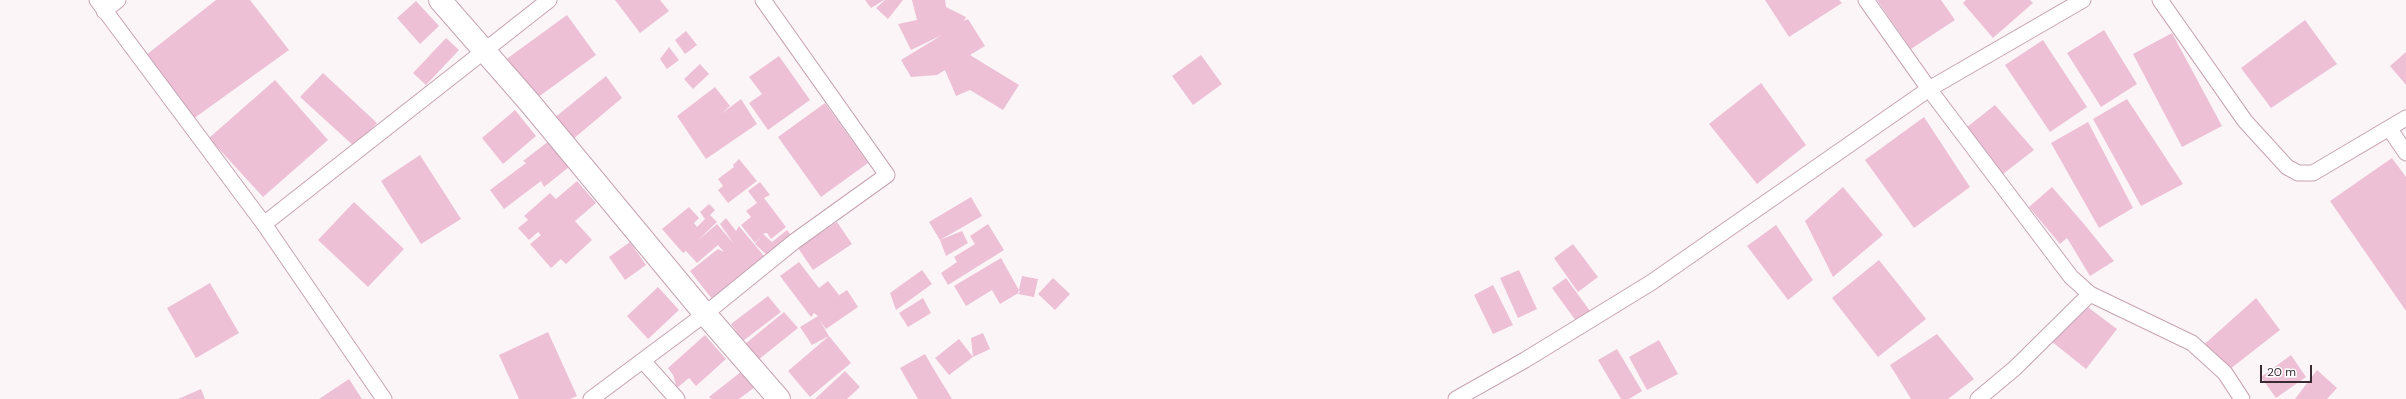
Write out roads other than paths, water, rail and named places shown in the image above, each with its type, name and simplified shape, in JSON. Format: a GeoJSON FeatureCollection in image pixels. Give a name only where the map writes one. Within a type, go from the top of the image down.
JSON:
{"type":"FeatureCollection","features":[{"type":"Feature","properties":{"kind":"main road"},"geometry":{"type":"LineString","coordinates":[[440,0],[482,51],[530,103],[705,314],[779,399]]}},
{"type":"Feature","properties":{"kind":"street"},"geometry":{"type":"LineString","coordinates":[[118,0],[101,6],[264,224],[384,399]]}},
{"type":"Feature","properties":{"kind":"street"},"geometry":{"type":"LineString","coordinates":[[264,224],[482,51],[549,0]]}},
{"type":"Feature","properties":{"kind":"street"},"geometry":{"type":"LineString","coordinates":[[591,399],[705,314],[795,242],[887,176],[762,0]]}},
{"type":"Feature","properties":{"kind":"street"},"geometry":{"type":"LineString","coordinates":[[1866,0],[1928,89],[2071,277],[2090,294],[2192,344],[2225,373],[2242,399]]}},
{"type":"Feature","properties":{"kind":"street"},"geometry":{"type":"LineString","coordinates":[[1456,399],[1525,360],[1652,282],[1928,89],[2083,0]]}},
{"type":"Feature","properties":{"kind":"street"},"geometry":{"type":"LineString","coordinates":[[2160,0],[2245,121],[2287,167],[2298,173],[2313,173],[2406,118]]}},
{"type":"Feature","properties":{"kind":"street"},"geometry":{"type":"LineString","coordinates":[[2389,128],[2406,153]]}},
{"type":"Feature","properties":{"kind":"street"},"geometry":{"type":"LineString","coordinates":[[1978,399],[2015,368],[2090,294]]}},
{"type":"Feature","properties":{"kind":"street"},"geometry":{"type":"LineString","coordinates":[[643,361],[677,399]]}}]}
